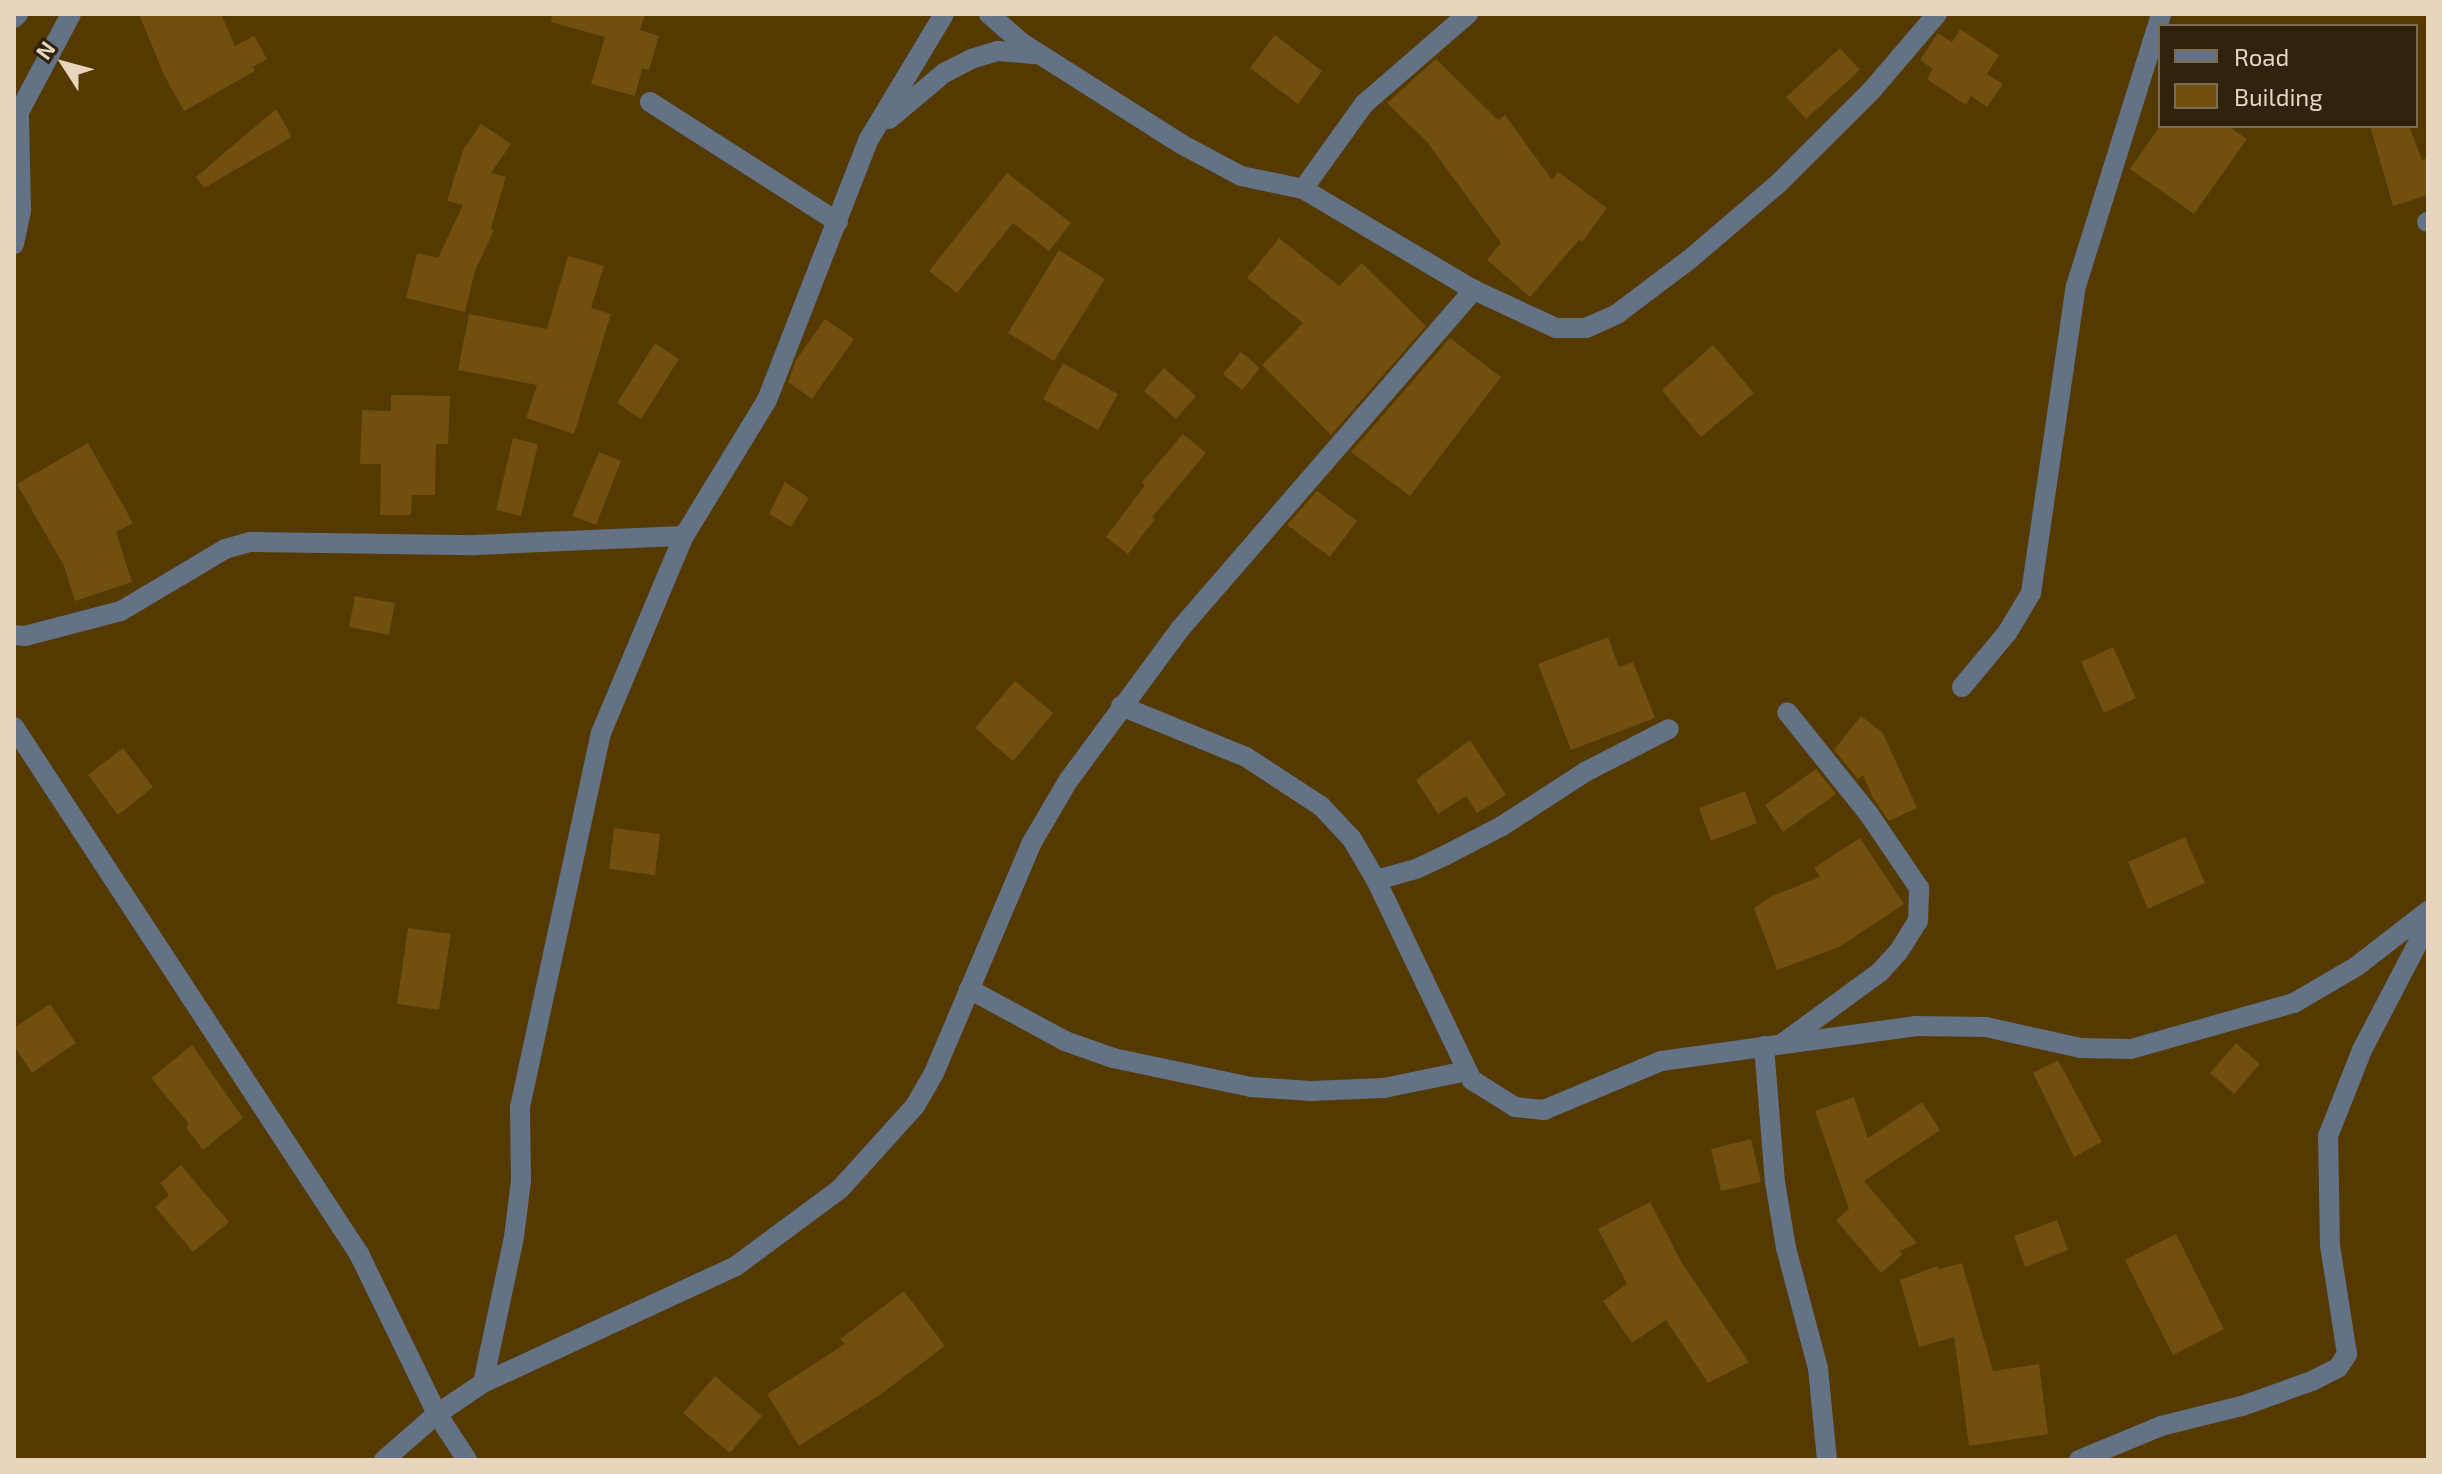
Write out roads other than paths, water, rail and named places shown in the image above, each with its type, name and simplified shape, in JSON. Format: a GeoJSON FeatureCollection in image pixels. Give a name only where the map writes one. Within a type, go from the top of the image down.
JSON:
{"type":"FeatureCollection","features":[{"type":"Feature","properties":{"kind":"street"},"geometry":{"type":"LineString","coordinates":[[14,244],[21,210],[19,112],[71,14]]}},
{"type":"Feature","properties":{"kind":"street"},"geometry":{"type":"LineString","coordinates":[[483,1383],[514,1237],[521,1181],[520,1107],[601,733],[684,536],[767,400],[869,139],[944,14]]}},
{"type":"Feature","properties":{"kind":"street"},"geometry":{"type":"LineString","coordinates":[[989,14],[1042,55],[1181,144],[1241,176],[1303,189],[1474,290],[1556,328],[1586,328],[1617,314],[1690,259],[1780,182],[1872,90],[1937,14]]}},
{"type":"Feature","properties":{"kind":"street"},"geometry":{"type":"LineString","coordinates":[[1303,189],[1364,104],[1468,14]]}},
{"type":"Feature","properties":{"kind":"street"},"geometry":{"type":"LineString","coordinates":[[1962,687],[2007,633],[2031,593],[2076,286],[2161,14]]}},
{"type":"Feature","properties":{"kind":"street"},"geometry":{"type":"LineString","coordinates":[[869,139],[908,100],[944,73],[971,59],[998,51],[1042,55]]}},
{"type":"Feature","properties":{"kind":"street"},"geometry":{"type":"LineString","coordinates":[[650,102],[838,222]]}},
{"type":"Feature","properties":{"kind":"street"},"geometry":{"type":"LineString","coordinates":[[384,1460],[437,1414],[483,1383],[736,1266],[840,1189],[915,1106],[1031,844],[1068,781],[1190,617],[1474,290]]}},
{"type":"Feature","properties":{"kind":"street"},"geometry":{"type":"LineString","coordinates":[[14,635],[25,636],[121,611],[225,549],[250,542],[475,545],[684,536]]}},
{"type":"Feature","properties":{"kind":"street"},"geometry":{"type":"LineString","coordinates":[[1121,706],[1246,757],[1321,806],[1352,839],[1376,880],[1467,1071],[1488,1093],[1515,1107],[1544,1110],[1661,1061],[1834,1040],[1915,1026],[1986,1027],[2081,1048],[2131,1049],[2294,1003],[2357,966],[2428,911]]}},
{"type":"Feature","properties":{"kind":"street"},"geometry":{"type":"LineString","coordinates":[[1774,1045],[1880,972],[1899,951],[1918,921],[1919,888],[1868,813],[1787,712]]}},
{"type":"Feature","properties":{"kind":"street"},"geometry":{"type":"LineString","coordinates":[[14,727],[359,1254],[437,1414],[467,1460]]}},
{"type":"Feature","properties":{"kind":"street"},"geometry":{"type":"LineString","coordinates":[[1376,880],[1416,869],[1444,856],[1502,826],[1585,772],[1669,729]]}},
{"type":"Feature","properties":{"kind":"street"},"geometry":{"type":"LineString","coordinates":[[2079,1460],[2161,1426],[2242,1406],[2312,1381],[2338,1368],[2347,1354],[2330,1246],[2328,1136],[2362,1050],[2428,924]]}},
{"type":"Feature","properties":{"kind":"street"},"geometry":{"type":"LineString","coordinates":[[969,989],[1065,1041],[1113,1058],[1251,1087],[1311,1091],[1384,1088],[1467,1071]]}},
{"type":"Feature","properties":{"kind":"street"},"geometry":{"type":"LineString","coordinates":[[1774,1045],[1775,1182],[1786,1248],[1818,1368],[1827,1460]]}}]}
